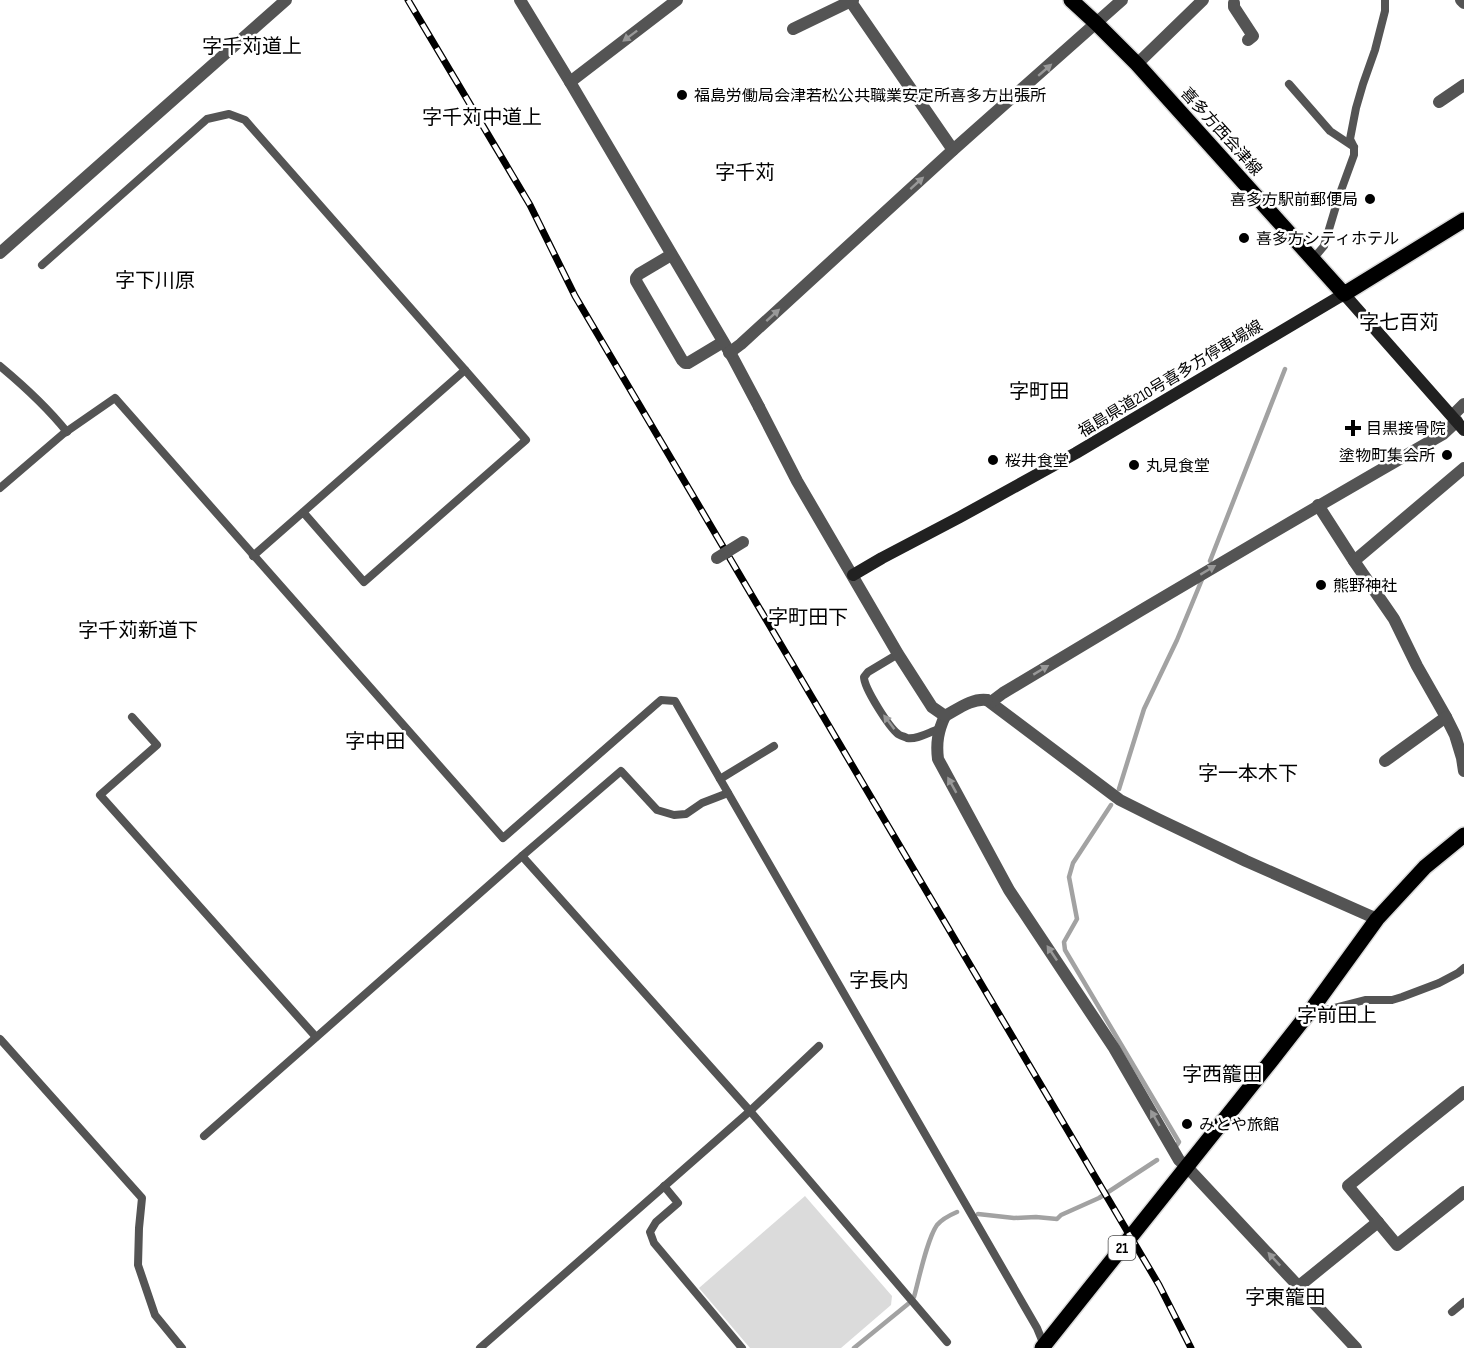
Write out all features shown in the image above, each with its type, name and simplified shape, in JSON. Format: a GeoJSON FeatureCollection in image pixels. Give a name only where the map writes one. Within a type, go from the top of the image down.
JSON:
{"type":"FeatureCollection","features":[{"type":"Feature","properties":{"kind":"main road","name":"喜多方西会津線"},"geometry":{"type":"LineString","coordinates":[[1071,0],[1137,64],[1344,294]]}},
{"type":"Feature","properties":{"kind":"main road"},"geometry":{"type":"LineString","coordinates":[[1458,422],[1344,294],[1464,220]]}},
{"type":"Feature","properties":{"kind":"main road","name":"福島県道210号喜多方停車場線"},"geometry":{"type":"LineString","coordinates":[[853,575],[1076,453],[1344,294]]}},
{"type":"Feature","properties":{"kind":"main road","name":"21"},"geometry":{"type":"LineString","coordinates":[[1043,1347],[1314,1006],[1377,919],[1425,867],[1464,835]]}},
{"type":"Feature","properties":{"kind":"street"},"geometry":{"type":"LineString","coordinates":[[0,253],[286,0]]}},
{"type":"Feature","properties":{"kind":"street"},"geometry":{"type":"LineString","coordinates":[[520,0],[726,347],[797,481],[898,654],[932,707],[945,716]]}},
{"type":"Feature","properties":{"kind":"street"},"geometry":{"type":"LineString","coordinates":[[570,82],[677,0]]}},
{"type":"Feature","properties":{"kind":"street"},"geometry":{"type":"LineString","coordinates":[[671,255],[639,274],[636,281],[682,360],[688,363],[726,347],[741,344],[953,150],[1122,0]]}},
{"type":"Feature","properties":{"kind":"street"},"geometry":{"type":"LineString","coordinates":[[1137,64],[1203,0]]}},
{"type":"Feature","properties":{"kind":"street"},"geometry":{"type":"LineString","coordinates":[[793,29],[852,1],[953,150]]}},
{"type":"Feature","properties":{"kind":"street"},"geometry":{"type":"LineString","coordinates":[[1237,1],[1234,8],[1252,36],[1248,40]]}},
{"type":"Feature","properties":{"kind":"street"},"geometry":{"type":"LineString","coordinates":[[1439,102],[1464,85]]}},
{"type":"Feature","properties":{"kind":"street"},"geometry":{"type":"LineString","coordinates":[[989,701],[1318,505],[1443,434],[1458,422],[1464,404]]}},
{"type":"Feature","properties":{"kind":"street"},"geometry":{"type":"LineString","coordinates":[[1354,561],[1464,468]]}},
{"type":"Feature","properties":{"kind":"street"},"geometry":{"type":"LineString","coordinates":[[1318,505],[1394,619],[1455,735],[1464,771]]}},
{"type":"Feature","properties":{"kind":"street"},"geometry":{"type":"LineString","coordinates":[[717,558],[743,542]]}},
{"type":"Feature","properties":{"kind":"street"},"geometry":{"type":"LineString","coordinates":[[1356,1348],[1179,1160],[1114,1048],[1009,890],[938,759],[936,746],[939,729],[945,716],[973,701],[980,699],[989,701],[1120,800],[1246,861],[1377,919]]}},
{"type":"Feature","properties":{"kind":"street"},"geometry":{"type":"LineString","coordinates":[[1385,761],[1446,717]]}},
{"type":"Feature","properties":{"kind":"street"},"geometry":{"type":"LineString","coordinates":[[1464,1092],[1348,1186],[1397,1245],[1464,1192]]}},
{"type":"Feature","properties":{"kind":"street"},"geometry":{"type":"LineString","coordinates":[[1299,1286],[1378,1222]]}},
{"type":"Feature","properties":{"kind":"lane"},"geometry":{"type":"LineString","coordinates":[[1313,260],[1324,246],[1354,155],[1354,147],[1350,139],[1356,108],[1375,50],[1385,11],[1385,0]]}},
{"type":"Feature","properties":{"kind":"lane"},"geometry":{"type":"LineString","coordinates":[[1289,84],[1330,131],[1354,147]]}},
{"type":"Feature","properties":{"kind":"lane"},"geometry":{"type":"LineString","coordinates":[[42,265],[207,119],[229,114],[245,120],[526,440],[364,582],[303,512]]}},
{"type":"Feature","properties":{"kind":"lane"},"geometry":{"type":"LineString","coordinates":[[0,366],[28,389],[66,432]]}},
{"type":"Feature","properties":{"kind":"lane"},"geometry":{"type":"LineString","coordinates":[[253,556],[465,370]]}},
{"type":"Feature","properties":{"kind":"lane"},"geometry":{"type":"LineString","coordinates":[[0,488],[66,432],[115,398],[503,838],[661,700],[675,701],[1037,1328],[1043,1347]]}},
{"type":"Feature","properties":{"kind":"lane"},"geometry":{"type":"LineString","coordinates":[[898,654],[868,672],[864,677],[864,683],[899,735],[909,739],[939,729]]}},
{"type":"Feature","properties":{"kind":"lane"},"geometry":{"type":"LineString","coordinates":[[132,717],[157,745],[100,795],[316,1037]]}},
{"type":"Feature","properties":{"kind":"lane"},"geometry":{"type":"LineString","coordinates":[[720,779],[774,746]]}},
{"type":"Feature","properties":{"kind":"lane"},"geometry":{"type":"LineString","coordinates":[[204,1136],[621,771],[657,810],[674,815],[686,814],[702,803],[728,793]]}},
{"type":"Feature","properties":{"kind":"lane"},"geometry":{"type":"LineString","coordinates":[[522,856],[750,1111],[947,1342]]}},
{"type":"Feature","properties":{"kind":"lane"},"geometry":{"type":"LineString","coordinates":[[1314,1006],[1326,1010],[1365,1000],[1392,1000],[1439,983],[1464,968]]}},
{"type":"Feature","properties":{"kind":"lane"},"geometry":{"type":"LineString","coordinates":[[0,1039],[142,1198],[138,1265],[155,1314],[182,1348]]}},
{"type":"Feature","properties":{"kind":"lane"},"geometry":{"type":"LineString","coordinates":[[480,1348],[750,1111],[819,1046]]}},
{"type":"Feature","properties":{"kind":"lane"},"geometry":{"type":"LineString","coordinates":[[664,1186],[678,1203],[656,1222],[650,1232],[654,1243],[742,1348]]}},
{"type":"Feature","properties":{"kind":"lane"},"geometry":{"type":"LineString","coordinates":[[1452,1312],[1464,1302]]}},
{"type":"Feature","properties":{"kind":"shaded area"},"geometry":{"type":"Polygon","coordinates":[[[805,1196],[892,1296],[891,1305],[841,1348],[750,1348],[699,1288],[805,1196]]]}},
{"type":"Feature","properties":{"kind":"waterway"},"geometry":{"type":"LineString","coordinates":[[1210,561],[1285,369]]}},
{"type":"Feature","properties":{"kind":"waterway"},"geometry":{"type":"LineString","coordinates":[[1119,789],[1144,709],[1177,640],[1203,577]]}},
{"type":"Feature","properties":{"kind":"waterway"},"geometry":{"type":"LineString","coordinates":[[1111,805],[1073,863],[1069,877],[1077,919],[1064,942],[1065,950],[1179,1142],[1177,1145]]}},
{"type":"Feature","properties":{"kind":"waterway"},"geometry":{"type":"LineString","coordinates":[[978,1214],[1057,1219],[1099,1198],[1157,1160]]}},
{"type":"Feature","properties":{"kind":"waterway"},"geometry":{"type":"LineString","coordinates":[[914,1297],[933,1231],[942,1220],[957,1212]]}},
{"type":"Feature","properties":{"kind":"waterway"},"geometry":{"type":"LineString","coordinates":[[854,1348],[908,1304]]}},
{"type":"Feature","properties":{"kind":"railway"},"geometry":{"type":"LineString","coordinates":[[408,0],[530,205],[575,296],[1159,1285],[1191,1348]]}},
{"type":"Feature","properties":{"kind":"place","name":"福島労働局会津若松公共職業安定所喜多方出張所"},"geometry":{"type":"Point","coordinates":[682,95]}},
{"type":"Feature","properties":{"kind":"place","name":"喜多方駅前郵便局"},"geometry":{"type":"Point","coordinates":[1370,199]}},
{"type":"Feature","properties":{"kind":"place","name":"喜多方シティホテル"},"geometry":{"type":"Point","coordinates":[1244,238]}},
{"type":"Feature","properties":{"kind":"place","name":"目黒接骨院"},"geometry":{"type":"Point","coordinates":[1353,428]}},
{"type":"Feature","properties":{"kind":"place","name":"塗物町集会所"},"geometry":{"type":"Point","coordinates":[1447,455]}},
{"type":"Feature","properties":{"kind":"place","name":"桜井食堂"},"geometry":{"type":"Point","coordinates":[993,460]}},
{"type":"Feature","properties":{"kind":"place","name":"丸見食堂"},"geometry":{"type":"Point","coordinates":[1134,465]}},
{"type":"Feature","properties":{"kind":"place","name":"熊野神社"},"geometry":{"type":"Point","coordinates":[1321,585]}},
{"type":"Feature","properties":{"kind":"place","name":"みとや旅館"},"geometry":{"type":"Point","coordinates":[1187,1124]}},
{"type":"Feature","properties":{"kind":"district","name":"字千苅道上"},"geometry":{"type":"Point","coordinates":[252,46]}},
{"type":"Feature","properties":{"kind":"district","name":"字千苅中道上"},"geometry":{"type":"Point","coordinates":[482,117]}},
{"type":"Feature","properties":{"kind":"district","name":"字千苅"},"geometry":{"type":"Point","coordinates":[745,172]}},
{"type":"Feature","properties":{"kind":"district","name":"字下川原"},"geometry":{"type":"Point","coordinates":[155,280]}},
{"type":"Feature","properties":{"kind":"district","name":"字七百苅"},"geometry":{"type":"Point","coordinates":[1399,322]}},
{"type":"Feature","properties":{"kind":"district","name":"字町田"},"geometry":{"type":"Point","coordinates":[1039,391]}},
{"type":"Feature","properties":{"kind":"district","name":"字町田下"},"geometry":{"type":"Point","coordinates":[808,617]}},
{"type":"Feature","properties":{"kind":"district","name":"字千苅新道下"},"geometry":{"type":"Point","coordinates":[138,630]}},
{"type":"Feature","properties":{"kind":"district","name":"字中田"},"geometry":{"type":"Point","coordinates":[375,741]}},
{"type":"Feature","properties":{"kind":"district","name":"字一本木下"},"geometry":{"type":"Point","coordinates":[1248,773]}},
{"type":"Feature","properties":{"kind":"district","name":"字長内"},"geometry":{"type":"Point","coordinates":[879,980]}},
{"type":"Feature","properties":{"kind":"district","name":"字前田上"},"geometry":{"type":"Point","coordinates":[1337,1015]}},
{"type":"Feature","properties":{"kind":"district","name":"字西籠田"},"geometry":{"type":"Point","coordinates":[1222,1074]}},
{"type":"Feature","properties":{"kind":"district","name":"字東籠田"},"geometry":{"type":"Point","coordinates":[1285,1297]}}]}
